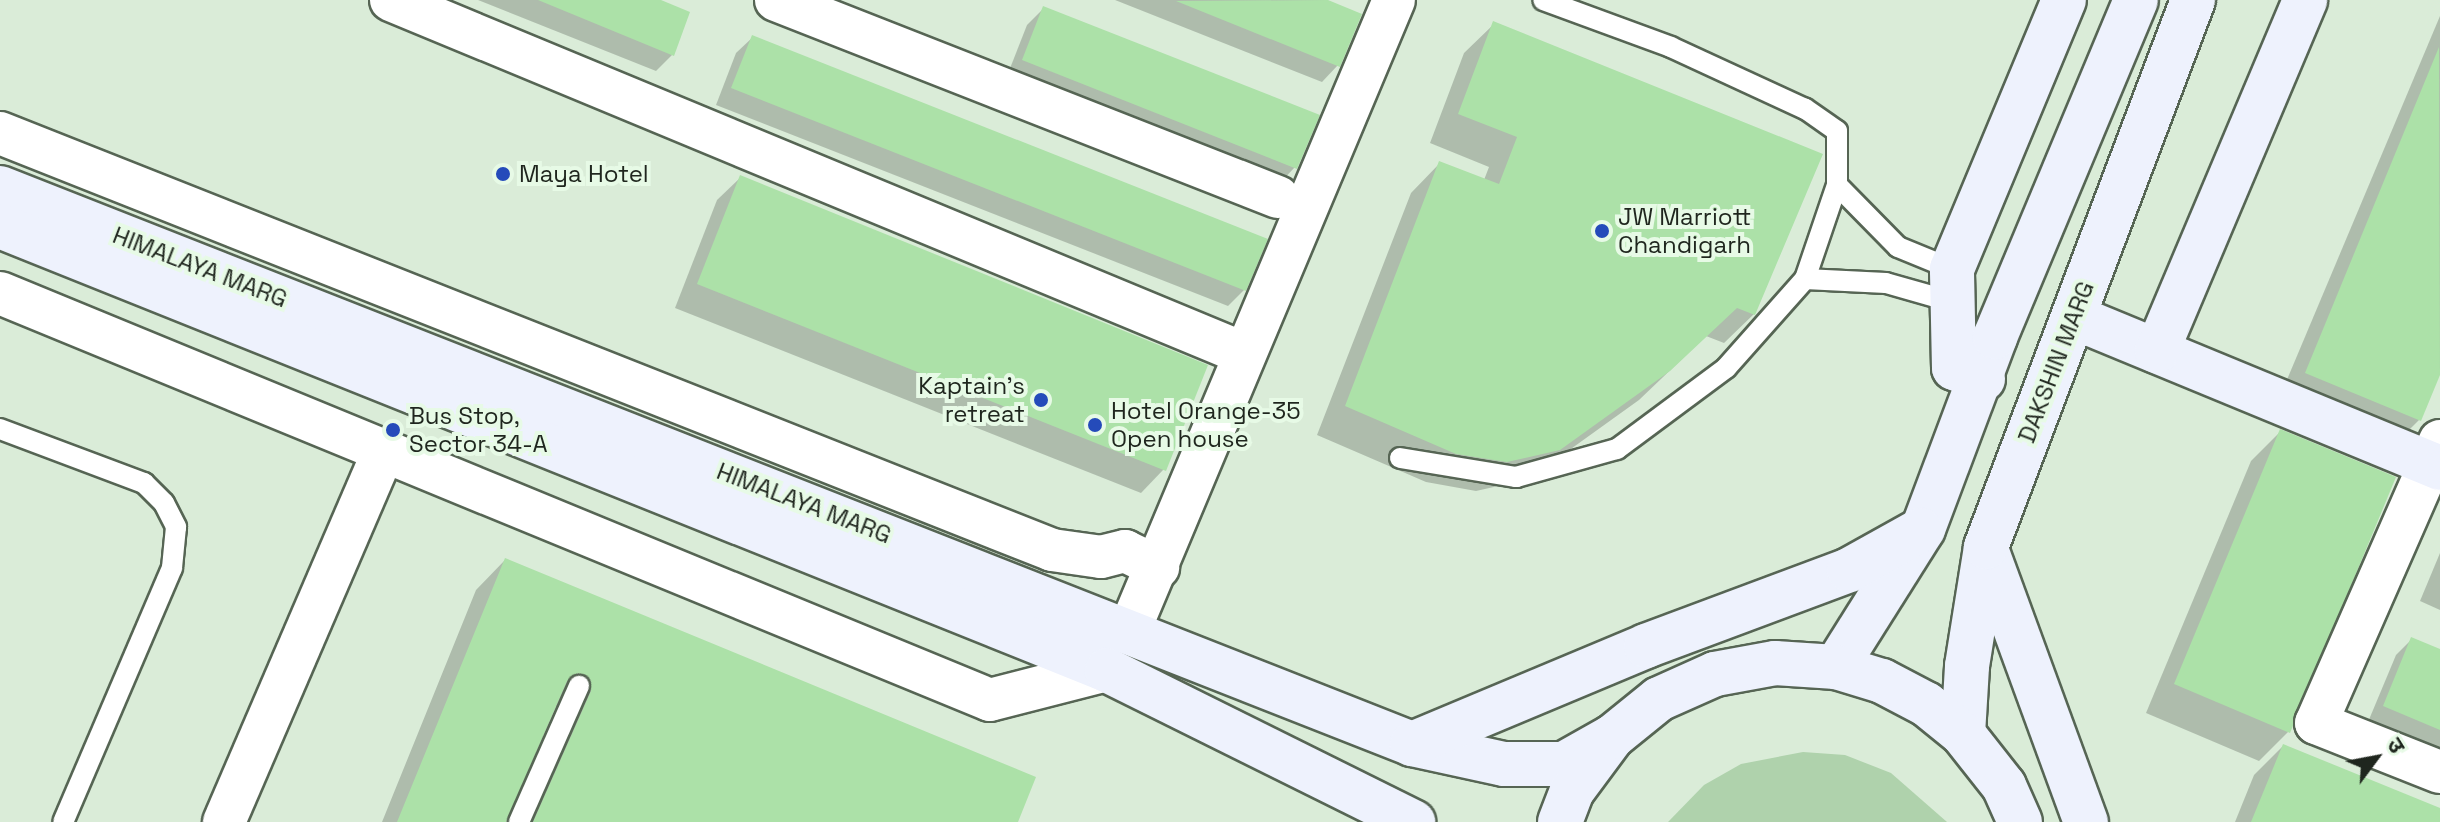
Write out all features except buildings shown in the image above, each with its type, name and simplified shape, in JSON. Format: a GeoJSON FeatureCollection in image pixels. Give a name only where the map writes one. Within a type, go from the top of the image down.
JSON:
{"type":"FeatureCollection","features":[{"type":"Feature","properties":{"kind":"main road"},"geometry":{"type":"LineString","coordinates":[[1983,379],[1954,368],[1953,286],[2064,0]]}},
{"type":"Feature","properties":{"kind":"main road"},"geometry":{"type":"LineString","coordinates":[[1836,667],[1923,529],[1983,379],[1995,337],[2136,0]]}},
{"type":"Feature","properties":{"kind":"main road","name":"DAKSHIN MARG"},"geometry":{"type":"LineString","coordinates":[[1963,734],[1967,666],[1986,547],[2193,0]]}},
{"type":"Feature","properties":{"kind":"main road"},"geometry":{"type":"LineString","coordinates":[[2157,351],[2305,0]]}},
{"type":"Feature","properties":{"kind":"main road","name":"HIMALAYA MARG"},"geometry":{"type":"LineString","coordinates":[[0,188],[1412,744],[1504,764],[1564,764],[1612,737]]}},
{"type":"Feature","properties":{"kind":"main road","name":"HIMALAYA MARG"},"geometry":{"type":"LineString","coordinates":[[0,226],[1107,670],[1395,816]]}},
{"type":"Feature","properties":{"kind":"main road"},"geometry":{"type":"LineString","coordinates":[[2074,317],[2437,458]]}},
{"type":"Feature","properties":{"kind":"main road"},"geometry":{"type":"LineString","coordinates":[[1412,744],[1646,646],[1849,570],[1923,529]]}},
{"type":"Feature","properties":{"kind":"main road"},"geometry":{"type":"LineString","coordinates":[[1986,547],[2086,822]]}},
{"type":"Feature","properties":{"kind":"main road"},"geometry":{"type":"LineString","coordinates":[[1560,822],[1572,791],[1612,737],[1659,699],[1715,674],[1775,663],[1836,667],[1882,681],[1926,704],[1963,734],[2004,786],[2020,822]]}},
{"type":"Feature","properties":{"kind":"street"},"geometry":{"type":"LineString","coordinates":[[391,0],[1245,354]]}},
{"type":"Feature","properties":{"kind":"street"},"geometry":{"type":"LineString","coordinates":[[776,0],[849,14],[1278,197]]}},
{"type":"Feature","properties":{"kind":"street"},"geometry":{"type":"LineString","coordinates":[[1129,631],[1394,0]]}},
{"type":"Feature","properties":{"kind":"street"},"geometry":{"type":"LineString","coordinates":[[0,133],[1052,550],[1101,557],[1125,551],[1158,567]]}},
{"type":"Feature","properties":{"kind":"street"},"geometry":{"type":"LineString","coordinates":[[0,293],[990,700],[1107,670]]}},
{"type":"Feature","properties":{"kind":"street"},"geometry":{"type":"LineString","coordinates":[[224,822],[384,451]]}},
{"type":"Feature","properties":{"kind":"street"},"geometry":{"type":"LineString","coordinates":[[2437,458],[2316,723],[2440,772]]}},
{"type":"Feature","properties":{"kind":"lane"},"geometry":{"type":"LineString","coordinates":[[1400,458],[1516,477],[1617,449],[1726,368],[1805,279],[1837,185],[1837,131],[1805,109],[1671,47],[1543,0]]}},
{"type":"Feature","properties":{"kind":"lane"},"geometry":{"type":"LineString","coordinates":[[1837,185],[1898,247],[1953,286]]}},
{"type":"Feature","properties":{"kind":"lane"},"geometry":{"type":"LineString","coordinates":[[1805,279],[1953,286]]}},
{"type":"Feature","properties":{"kind":"lane"},"geometry":{"type":"LineString","coordinates":[[0,429],[144,483],[164,503],[176,527],[172,568],[63,822]]}},
{"type":"Feature","properties":{"kind":"lane"},"geometry":{"type":"LineString","coordinates":[[519,822],[579,686]]}},
{"type":"Feature","properties":{"kind":"green space"},"geometry":{"type":"Polygon","coordinates":[[[1803,752],[1845,755],[1891,773],[1947,822],[1668,822],[1704,785],[1741,764],[1803,752]]]}},
{"type":"Feature","properties":{"kind":"place","name":"Maya Hotel"},"geometry":{"type":"Point","coordinates":[503,174]}},
{"type":"Feature","properties":{"kind":"place","name":"JW Marriott Chandigarh"},"geometry":{"type":"Point","coordinates":[1602,231]}},
{"type":"Feature","properties":{"kind":"place","name":"Kaptain's retreat"},"geometry":{"type":"Point","coordinates":[1041,400]}},
{"type":"Feature","properties":{"kind":"place","name":"Hotel Orange-35 Open house"},"geometry":{"type":"Point","coordinates":[1095,425]}},
{"type":"Feature","properties":{"kind":"place","name":"Bus Stop, Sector 34-A"},"geometry":{"type":"Point","coordinates":[393,430]}}]}
